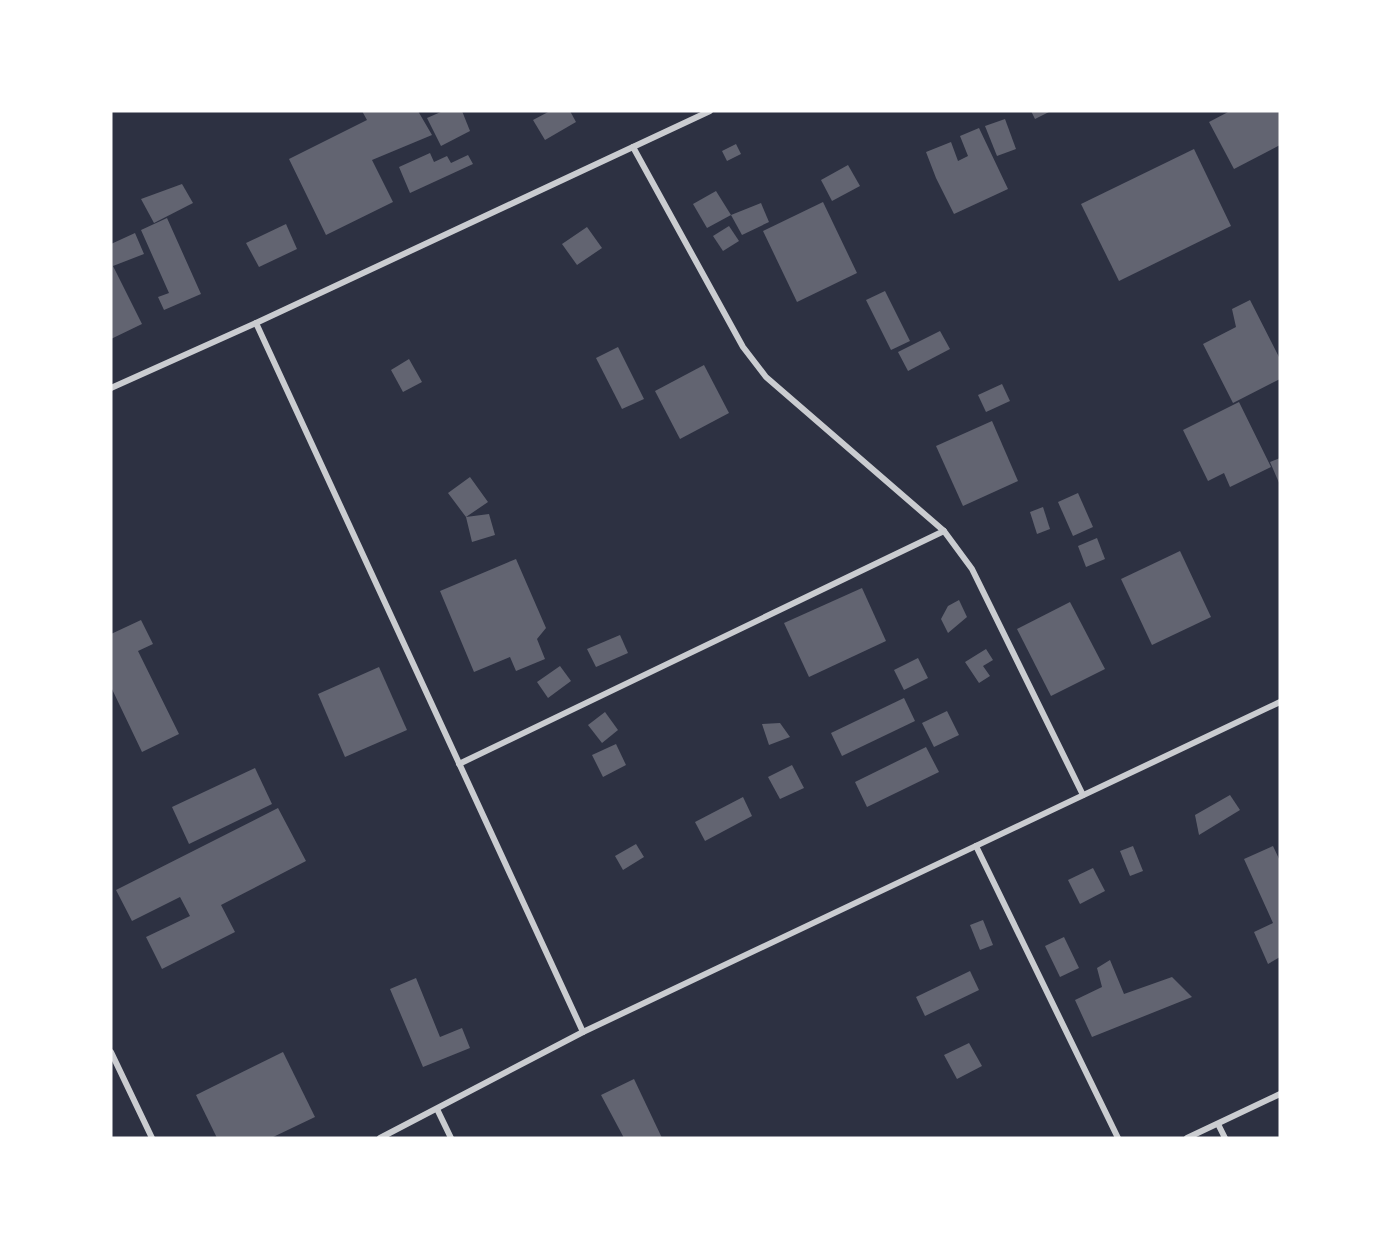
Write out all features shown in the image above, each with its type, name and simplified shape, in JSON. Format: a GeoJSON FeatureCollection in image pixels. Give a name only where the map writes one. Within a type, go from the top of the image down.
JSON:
{"type":"FeatureCollection","features":[{"type":"Feature","properties":{"kind":"street"},"geometry":{"type":"LineString","coordinates":[[111,388],[256,323],[710,111]]}},
{"type":"Feature","properties":{"kind":"street"},"geometry":{"type":"LineString","coordinates":[[633,147],[743,347],[766,377],[944,531],[972,569],[1083,795]]}},
{"type":"Feature","properties":{"kind":"street"},"geometry":{"type":"LineString","coordinates":[[256,323],[583,1032]]}},
{"type":"Feature","properties":{"kind":"street"},"geometry":{"type":"LineString","coordinates":[[459,764],[944,531]]}},
{"type":"Feature","properties":{"kind":"street"},"geometry":{"type":"LineString","coordinates":[[380,1138],[583,1032],[1280,702]]}},
{"type":"Feature","properties":{"kind":"street"},"geometry":{"type":"LineString","coordinates":[[976,846],[1118,1138]]}},
{"type":"Feature","properties":{"kind":"street"},"geometry":{"type":"LineString","coordinates":[[111,1052],[152,1138]]}},
{"type":"Feature","properties":{"kind":"street"},"geometry":{"type":"LineString","coordinates":[[1187,1138],[1280,1094]]}},
{"type":"Feature","properties":{"kind":"street"},"geometry":{"type":"LineString","coordinates":[[437,1108],[451,1138]]}},
{"type":"Feature","properties":{"kind":"street"},"geometry":{"type":"LineString","coordinates":[[1218,1124],[1225,1138]]}},
{"type":"Feature","properties":{"kind":"building"},"geometry":{"type":"Polygon","coordinates":[[[362,111],[418,111],[432,135],[372,160],[393,202],[326,235],[289,159],[367,120],[362,111]]]}},
{"type":"Feature","properties":{"kind":"building"},"geometry":{"type":"Polygon","coordinates":[[[443,111],[462,111],[470,131],[441,146],[427,118],[443,111]]]}},
{"type":"Feature","properties":{"kind":"building"},"geometry":{"type":"Polygon","coordinates":[[[550,111],[570,111],[576,122],[545,140],[533,120],[550,111]]]}},
{"type":"Feature","properties":{"kind":"building"},"geometry":{"type":"Polygon","coordinates":[[[1031,111],[1051,111],[1035,119],[1031,111]]]}},
{"type":"Feature","properties":{"kind":"building"},"geometry":{"type":"Polygon","coordinates":[[[1230,111],[1280,111],[1280,145],[1234,169],[1209,122],[1230,111]]]}},
{"type":"Feature","properties":{"kind":"building"},"geometry":{"type":"Polygon","coordinates":[[[1005,119],[1016,149],[997,156],[985,126],[1005,119]]]}},
{"type":"Feature","properties":{"kind":"building"},"geometry":{"type":"Polygon","coordinates":[[[979,128],[1008,189],[954,214],[926,152],[951,142],[958,161],[968,156],[960,136],[979,128]]]}},
{"type":"Feature","properties":{"kind":"building"},"geometry":{"type":"Polygon","coordinates":[[[736,144],[741,154],[727,161],[722,151],[736,144]]]}},
{"type":"Feature","properties":{"kind":"building"},"geometry":{"type":"Polygon","coordinates":[[[1194,149],[1231,226],[1119,281],[1081,204],[1194,149]]]}},
{"type":"Feature","properties":{"kind":"building"},"geometry":{"type":"Polygon","coordinates":[[[430,153],[434,162],[447,156],[451,163],[468,155],[473,164],[410,193],[399,167],[430,153]]]}},
{"type":"Feature","properties":{"kind":"building"},"geometry":{"type":"Polygon","coordinates":[[[848,165],[860,186],[832,201],[821,180],[848,165]]]}},
{"type":"Feature","properties":{"kind":"building"},"geometry":{"type":"Polygon","coordinates":[[[182,184],[193,203],[154,223],[141,199],[182,184]]]}},
{"type":"Feature","properties":{"kind":"building"},"geometry":{"type":"Polygon","coordinates":[[[716,191],[731,215],[707,228],[693,204],[716,191]]]}},
{"type":"Feature","properties":{"kind":"building"},"geometry":{"type":"Polygon","coordinates":[[[823,202],[857,273],[797,302],[763,231],[823,202]]]}},
{"type":"Feature","properties":{"kind":"building"},"geometry":{"type":"Polygon","coordinates":[[[761,203],[769,222],[742,235],[731,215],[761,203]]]}},
{"type":"Feature","properties":{"kind":"building"},"geometry":{"type":"Polygon","coordinates":[[[167,218],[201,294],[164,310],[158,297],[169,293],[141,230],[167,218]]]}},
{"type":"Feature","properties":{"kind":"building"},"geometry":{"type":"Polygon","coordinates":[[[286,224],[297,249],[259,267],[246,243],[286,224]]]}},
{"type":"Feature","properties":{"kind":"building"},"geometry":{"type":"Polygon","coordinates":[[[729,226],[739,241],[723,251],[713,236],[729,226]]]}},
{"type":"Feature","properties":{"kind":"building"},"geometry":{"type":"Polygon","coordinates":[[[587,227],[602,248],[577,265],[562,244],[587,227]]]}},
{"type":"Feature","properties":{"kind":"building"},"geometry":{"type":"Polygon","coordinates":[[[135,233],[144,254],[113,266],[142,324],[111,339],[111,244],[135,233]]]}},
{"type":"Feature","properties":{"kind":"building"},"geometry":{"type":"Polygon","coordinates":[[[885,291],[910,341],[891,350],[866,300],[885,291]]]}},
{"type":"Feature","properties":{"kind":"building"},"geometry":{"type":"Polygon","coordinates":[[[1250,300],[1280,359],[1280,379],[1233,403],[1203,344],[1236,327],[1232,309],[1250,300]]]}},
{"type":"Feature","properties":{"kind":"building"},"geometry":{"type":"Polygon","coordinates":[[[940,331],[950,349],[908,371],[898,352],[940,331]]]}},
{"type":"Feature","properties":{"kind":"building"},"geometry":{"type":"Polygon","coordinates":[[[618,347],[644,399],[622,409],[596,358],[618,347]]]}},
{"type":"Feature","properties":{"kind":"building"},"geometry":{"type":"Polygon","coordinates":[[[409,359],[422,382],[403,392],[391,370],[409,359]]]}},
{"type":"Feature","properties":{"kind":"building"},"geometry":{"type":"Polygon","coordinates":[[[704,365],[729,413],[680,439],[655,391],[704,365]]]}},
{"type":"Feature","properties":{"kind":"building"},"geometry":{"type":"Polygon","coordinates":[[[1002,384],[1010,401],[986,412],[978,395],[1002,384]]]}},
{"type":"Feature","properties":{"kind":"building"},"geometry":{"type":"Polygon","coordinates":[[[1239,402],[1271,467],[1230,487],[1224,473],[1208,481],[1183,430],[1239,402]]]}},
{"type":"Feature","properties":{"kind":"building"},"geometry":{"type":"Polygon","coordinates":[[[992,421],[1018,481],[963,506],[936,446],[992,421]]]}},
{"type":"Feature","properties":{"kind":"building"},"geometry":{"type":"Polygon","coordinates":[[[1280,458],[1280,485],[1270,462],[1280,458]]]}},
{"type":"Feature","properties":{"kind":"building"},"geometry":{"type":"Polygon","coordinates":[[[470,477],[488,502],[466,517],[448,493],[470,477]]]}},
{"type":"Feature","properties":{"kind":"building"},"geometry":{"type":"Polygon","coordinates":[[[1078,493],[1093,527],[1073,536],[1058,502],[1078,493]]]}},
{"type":"Feature","properties":{"kind":"building"},"geometry":{"type":"Polygon","coordinates":[[[1043,507],[1050,529],[1037,534],[1030,512],[1043,507]]]}},
{"type":"Feature","properties":{"kind":"building"},"geometry":{"type":"Polygon","coordinates":[[[489,514],[495,535],[472,542],[466,517],[489,514]]]}},
{"type":"Feature","properties":{"kind":"building"},"geometry":{"type":"Polygon","coordinates":[[[1097,538],[1105,559],[1086,567],[1078,546],[1097,538]]]}},
{"type":"Feature","properties":{"kind":"building"},"geometry":{"type":"Polygon","coordinates":[[[1180,551],[1211,617],[1152,645],[1121,579],[1180,551]]]}},
{"type":"Feature","properties":{"kind":"building"},"geometry":{"type":"Polygon","coordinates":[[[516,559],[546,628],[537,639],[545,659],[516,671],[510,657],[474,672],[440,591],[516,559]]]}},
{"type":"Feature","properties":{"kind":"building"},"geometry":{"type":"Polygon","coordinates":[[[862,588],[886,641],[809,677],[784,623],[862,588]]]}},
{"type":"Feature","properties":{"kind":"building"},"geometry":{"type":"Polygon","coordinates":[[[959,600],[967,617],[948,633],[941,619],[948,606],[959,600]]]}},
{"type":"Feature","properties":{"kind":"building"},"geometry":{"type":"Polygon","coordinates":[[[1070,602],[1105,669],[1051,696],[1017,629],[1070,602]]]}},
{"type":"Feature","properties":{"kind":"building"},"geometry":{"type":"Polygon","coordinates":[[[141,620],[153,644],[138,651],[179,734],[142,752],[111,687],[111,634],[141,620]]]}},
{"type":"Feature","properties":{"kind":"building"},"geometry":{"type":"Polygon","coordinates":[[[620,635],[628,653],[596,667],[587,649],[620,635]]]}},
{"type":"Feature","properties":{"kind":"building"},"geometry":{"type":"Polygon","coordinates":[[[986,649],[993,660],[983,666],[990,676],[979,683],[965,662],[986,649]]]}},
{"type":"Feature","properties":{"kind":"building"},"geometry":{"type":"Polygon","coordinates":[[[918,658],[928,678],[904,690],[894,670],[918,658]]]}},
{"type":"Feature","properties":{"kind":"building"},"geometry":{"type":"Polygon","coordinates":[[[560,666],[571,681],[548,698],[537,682],[560,666]]]}},
{"type":"Feature","properties":{"kind":"building"},"geometry":{"type":"Polygon","coordinates":[[[379,667],[407,730],[345,757],[318,694],[379,667]]]}},
{"type":"Feature","properties":{"kind":"building"},"geometry":{"type":"Polygon","coordinates":[[[904,698],[915,721],[842,756],[831,733],[904,698]]]}},
{"type":"Feature","properties":{"kind":"building"},"geometry":{"type":"Polygon","coordinates":[[[947,711],[959,735],[934,747],[922,723],[947,711]]]}},
{"type":"Feature","properties":{"kind":"building"},"geometry":{"type":"Polygon","coordinates":[[[605,712],[618,730],[602,743],[588,725],[605,712]]]}},
{"type":"Feature","properties":{"kind":"building"},"geometry":{"type":"Polygon","coordinates":[[[780,723],[790,737],[769,745],[762,724],[780,723]]]}},
{"type":"Feature","properties":{"kind":"building"},"geometry":{"type":"Polygon","coordinates":[[[616,744],[626,765],[603,777],[592,755],[616,744]]]}},
{"type":"Feature","properties":{"kind":"building"},"geometry":{"type":"Polygon","coordinates":[[[926,747],[939,772],[867,807],[855,782],[926,747]]]}},
{"type":"Feature","properties":{"kind":"building"},"geometry":{"type":"Polygon","coordinates":[[[792,765],[804,788],[780,799],[768,777],[792,765]]]}},
{"type":"Feature","properties":{"kind":"building"},"geometry":{"type":"Polygon","coordinates":[[[255,768],[272,804],[189,844],[172,807],[255,768]]]}},
{"type":"Feature","properties":{"kind":"building"},"geometry":{"type":"Polygon","coordinates":[[[1230,795],[1240,810],[1199,835],[1195,815],[1230,795]]]}},
{"type":"Feature","properties":{"kind":"building"},"geometry":{"type":"Polygon","coordinates":[[[743,797],[752,816],[705,841],[695,822],[743,797]]]}},
{"type":"Feature","properties":{"kind":"building"},"geometry":{"type":"Polygon","coordinates":[[[278,808],[306,861],[221,905],[235,932],[162,969],[146,937],[190,916],[180,897],[132,921],[116,890],[278,808]]]}},
{"type":"Feature","properties":{"kind":"building"},"geometry":{"type":"Polygon","coordinates":[[[636,844],[644,857],[623,870],[615,856],[636,844]]]}},
{"type":"Feature","properties":{"kind":"building"},"geometry":{"type":"Polygon","coordinates":[[[1133,846],[1143,871],[1130,876],[1120,851],[1133,846]]]}},
{"type":"Feature","properties":{"kind":"building"},"geometry":{"type":"Polygon","coordinates":[[[1273,846],[1280,861],[1280,957],[1268,964],[1254,932],[1273,923],[1244,859],[1273,846]]]}},
{"type":"Feature","properties":{"kind":"building"},"geometry":{"type":"Polygon","coordinates":[[[1093,868],[1105,891],[1080,904],[1068,880],[1093,868]]]}},
{"type":"Feature","properties":{"kind":"building"},"geometry":{"type":"Polygon","coordinates":[[[983,920],[993,945],[980,950],[970,925],[983,920]]]}},
{"type":"Feature","properties":{"kind":"building"},"geometry":{"type":"Polygon","coordinates":[[[1064,937],[1079,968],[1060,977],[1045,946],[1064,937]]]}},
{"type":"Feature","properties":{"kind":"building"},"geometry":{"type":"Polygon","coordinates":[[[1110,960],[1124,994],[1172,977],[1192,997],[1092,1037],[1075,1000],[1102,987],[1097,968],[1110,960]]]}},
{"type":"Feature","properties":{"kind":"building"},"geometry":{"type":"Polygon","coordinates":[[[970,971],[979,990],[925,1016],[916,997],[970,971]]]}},
{"type":"Feature","properties":{"kind":"building"},"geometry":{"type":"Polygon","coordinates":[[[416,978],[440,1037],[462,1028],[470,1048],[423,1067],[390,989],[416,978]]]}},
{"type":"Feature","properties":{"kind":"building"},"geometry":{"type":"Polygon","coordinates":[[[969,1043],[982,1066],[957,1079],[944,1055],[969,1043]]]}},
{"type":"Feature","properties":{"kind":"building"},"geometry":{"type":"Polygon","coordinates":[[[283,1052],[315,1117],[271,1138],[217,1138],[196,1095],[283,1052]]]}},
{"type":"Feature","properties":{"kind":"building"},"geometry":{"type":"Polygon","coordinates":[[[634,1079],[662,1138],[624,1138],[601,1095],[634,1079]]]}}]}
